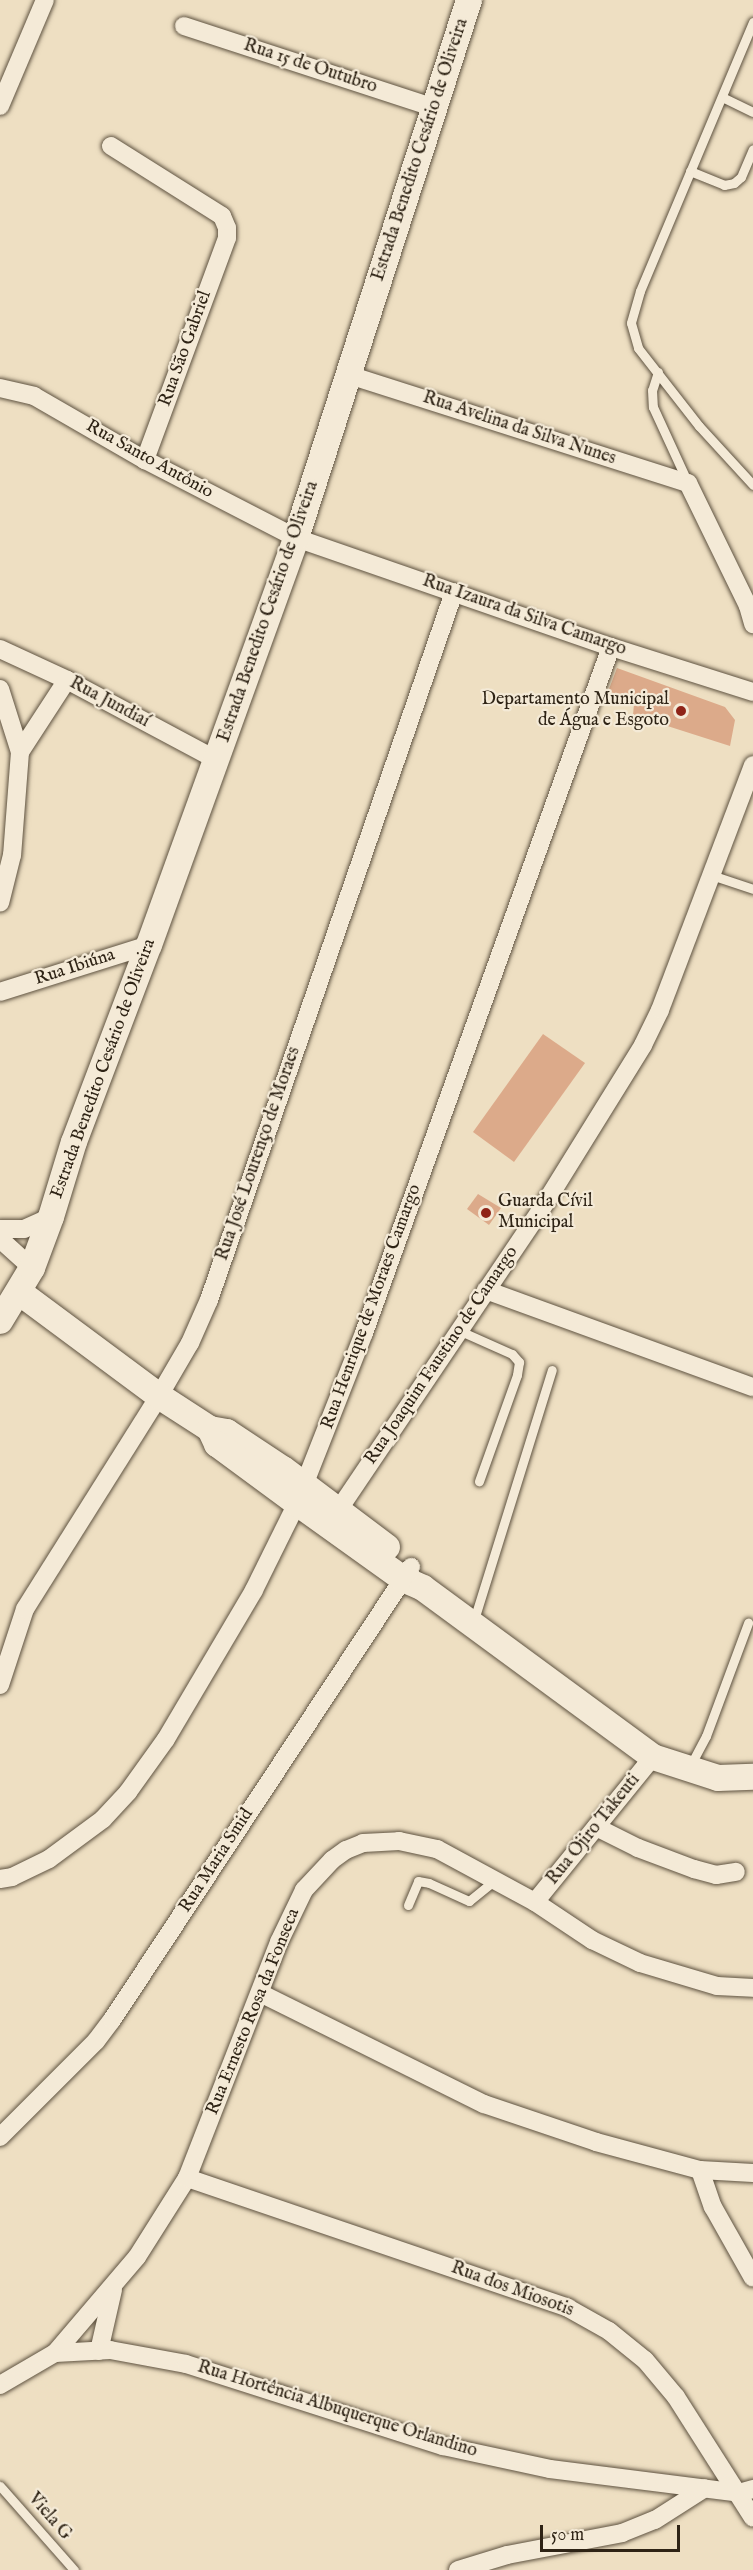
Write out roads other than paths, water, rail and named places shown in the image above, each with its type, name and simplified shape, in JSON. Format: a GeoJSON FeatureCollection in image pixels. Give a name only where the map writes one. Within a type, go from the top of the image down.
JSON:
{"type":"FeatureCollection","features":[{"type":"Feature","properties":{"kind":"main road","name":"Estrada Benedito Cesário de Oliveira"},"geometry":{"type":"LineString","coordinates":[[0,1321],[32,1268],[51,1217],[74,1142],[217,760],[296,538],[468,0]]}},
{"type":"Feature","properties":{"kind":"main road"},"geometry":{"type":"LineString","coordinates":[[19,1292],[159,1396],[210,1429],[217,1444],[301,1494],[334,1517],[472,1625],[653,1757],[718,1778],[753,1777]]}},
{"type":"Feature","properties":{"kind":"street"},"geometry":{"type":"LineString","coordinates":[[0,106],[45,0]]}},
{"type":"Feature","properties":{"kind":"street","name":"Rua 15 de Outubro"},"geometry":{"type":"LineString","coordinates":[[184,26],[435,108]]}},
{"type":"Feature","properties":{"kind":"street","name":"Rua São Gabriel"},"geometry":{"type":"LineString","coordinates":[[111,146],[222,216],[227,228],[227,238],[145,460]]}},
{"type":"Feature","properties":{"kind":"street","name":"Rua Avelina da Silva Nunes"},"geometry":{"type":"LineString","coordinates":[[349,375],[688,483]]}},
{"type":"Feature","properties":{"kind":"street","name":"Rua Santo Antônio"},"geometry":{"type":"LineString","coordinates":[[0,388],[34,396],[145,460],[296,538]]}},
{"type":"Feature","properties":{"kind":"street"},"geometry":{"type":"LineString","coordinates":[[688,483],[748,606],[753,624]]}},
{"type":"Feature","properties":{"kind":"street","name":"Rua Izaura da Silva Camargo"},"geometry":{"type":"LineString","coordinates":[[296,538],[611,647],[753,692]]}},
{"type":"Feature","properties":{"kind":"street","name":"Rua José Lourenço de Moraes"},"geometry":{"type":"LineString","coordinates":[[0,1685],[25,1609],[159,1396],[189,1343],[209,1300],[454,592]]}},
{"type":"Feature","properties":{"kind":"street","name":"Rua Henrique de Moraes Camargo"},"geometry":{"type":"LineString","coordinates":[[0,1879],[12,1877],[49,1859],[103,1819],[128,1792],[165,1739],[254,1590],[301,1494],[364,1333],[611,647]]}},
{"type":"Feature","properties":{"kind":"street","name":"Rua Jundiaí"},"geometry":{"type":"LineString","coordinates":[[0,650],[67,680],[217,760]]}},
{"type":"Feature","properties":{"kind":"street"},"geometry":{"type":"LineString","coordinates":[[20,752],[67,680]]}},
{"type":"Feature","properties":{"kind":"street"},"geometry":{"type":"LineString","coordinates":[[0,689],[20,752],[12,855],[0,903]]}},
{"type":"Feature","properties":{"kind":"street","name":"Rua Joaquim Faustino de Camargo"},"geometry":{"type":"LineString","coordinates":[[334,1517],[539,1213],[643,1045],[660,1010],[753,765]]}},
{"type":"Feature","properties":{"kind":"street","name":"Rua Ibiúna"},"geometry":{"type":"LineString","coordinates":[[0,992],[149,945]]}},
{"type":"Feature","properties":{"kind":"street","name":"Estrada Benedito Cesário de Oliveira"},"geometry":{"type":"LineString","coordinates":[[0,1229],[24,1229],[51,1217]]}},
{"type":"Feature","properties":{"kind":"street"},"geometry":{"type":"LineString","coordinates":[[0,1239],[32,1268]]}},
{"type":"Feature","properties":{"kind":"street"},"geometry":{"type":"LineString","coordinates":[[486,1290],[753,1387]]}},
{"type":"Feature","properties":{"kind":"street","name":"Rua Maria Smid"},"geometry":{"type":"LineString","coordinates":[[0,2137],[96,2041],[112,2020],[412,1578]]}},
{"type":"Feature","properties":{"kind":"street","name":"Rua Ojiro Takeuti"},"geometry":{"type":"LineString","coordinates":[[535,1902],[653,1757]]}},
{"type":"Feature","properties":{"kind":"street"},"geometry":{"type":"LineString","coordinates":[[596,1827],[638,1848],[694,1869],[716,1875],[736,1872]]}},
{"type":"Feature","properties":{"kind":"street","name":"Rua Ernesto Rosa da Fonseca"},"geometry":{"type":"LineString","coordinates":[[56,2353],[137,2257],[187,2178],[279,1942],[304,1890],[332,1860],[346,1850],[363,1843],[399,1841],[437,1849],[535,1902],[592,1940],[640,1963],[717,1986],[753,1988]]}},
{"type":"Feature","properties":{"kind":"street"},"geometry":{"type":"LineString","coordinates":[[260,1993],[484,2104],[596,2142],[700,2170],[753,2173]]}},
{"type":"Feature","properties":{"kind":"street"},"geometry":{"type":"LineString","coordinates":[[700,2170],[713,2207],[753,2278]]}},
{"type":"Feature","properties":{"kind":"street","name":"Rua dos Miosotis"},"geometry":{"type":"LineString","coordinates":[[187,2178],[568,2308],[609,2331],[645,2360],[676,2397],[746,2491],[753,2518]]}},
{"type":"Feature","properties":{"kind":"street","name":"Rua Ernesto Rosa da Fonseca"},"geometry":{"type":"LineString","coordinates":[[99,2350],[114,2285]]}},
{"type":"Feature","properties":{"kind":"street","name":"Rua Hortência Albuquerque Orlandino"},"geometry":{"type":"LineString","coordinates":[[0,2385],[56,2353],[99,2350],[142,2355],[186,2364],[443,2446],[550,2469],[746,2491]]}},
{"type":"Feature","properties":{"kind":"street"},"geometry":{"type":"LineString","coordinates":[[458,2570],[507,2555],[622,2533],[655,2520],[705,2488]]}},
{"type":"Feature","properties":{"kind":"lane"},"geometry":{"type":"LineString","coordinates":[[753,22],[640,291],[631,323],[639,348],[699,426],[753,485]]}},
{"type":"Feature","properties":{"kind":"lane"},"geometry":{"type":"LineString","coordinates":[[722,97],[753,112]]}},
{"type":"Feature","properties":{"kind":"lane"},"geometry":{"type":"LineString","coordinates":[[690,171],[724,185],[734,183],[741,177],[753,149]]}},
{"type":"Feature","properties":{"kind":"lane"},"geometry":{"type":"LineString","coordinates":[[658,372],[652,390],[653,407],[688,483]]}},
{"type":"Feature","properties":{"kind":"lane"},"geometry":{"type":"LineString","coordinates":[[711,875],[753,890]]}},
{"type":"Feature","properties":{"kind":"lane"},"geometry":{"type":"LineString","coordinates":[[458,1330],[512,1354],[519,1362],[517,1375],[479,1481]]}},
{"type":"Feature","properties":{"kind":"lane"},"geometry":{"type":"LineString","coordinates":[[472,1625],[552,1370]]}},
{"type":"Feature","properties":{"kind":"lane"},"geometry":{"type":"LineString","coordinates":[[689,1768],[706,1736],[748,1623]]}},
{"type":"Feature","properties":{"kind":"lane"},"geometry":{"type":"LineString","coordinates":[[408,1905],[418,1881],[429,1883],[469,1902],[495,1880]]}},
{"type":"Feature","properties":{"kind":"lane","name":"Viela G"},"geometry":{"type":"LineString","coordinates":[[0,2486],[74,2570]]}},
{"type":"Feature","properties":{"kind":"place","name":"Departamento Municipal de Água e Esgoto"},"geometry":{"type":"Point","coordinates":[681,711]}},
{"type":"Feature","properties":{"kind":"place","name":"Guarda Cívil Municipal"},"geometry":{"type":"Point","coordinates":[486,1213]}}]}
